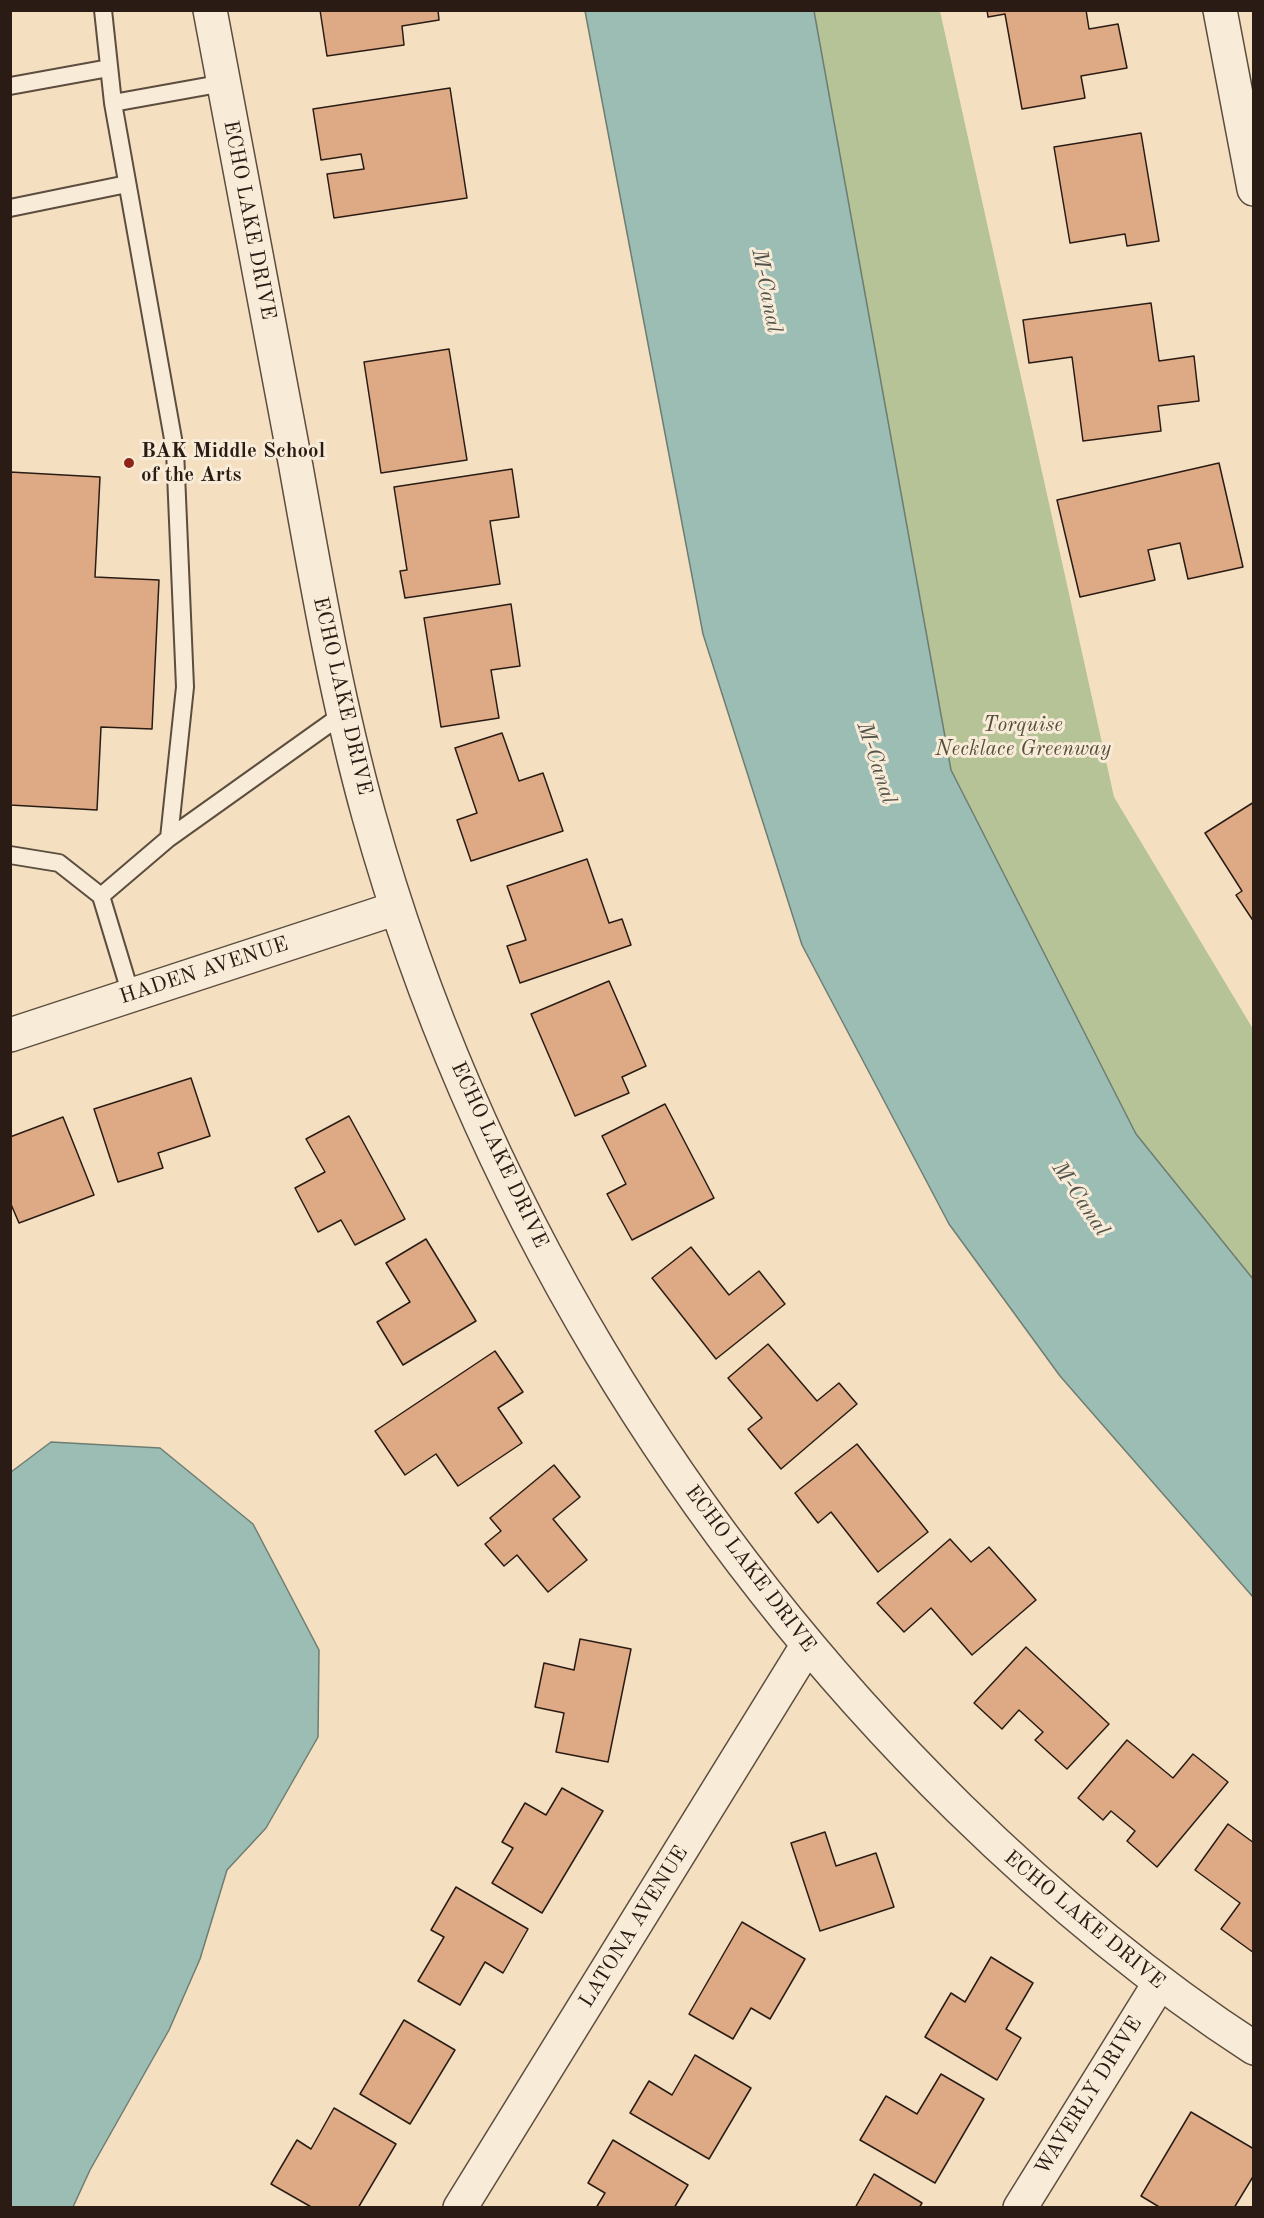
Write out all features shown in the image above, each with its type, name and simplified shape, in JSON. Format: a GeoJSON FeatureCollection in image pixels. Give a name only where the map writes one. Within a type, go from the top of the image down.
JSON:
{"type":"FeatureCollection","features":[{"type":"Feature","properties":{"kind":"street","name":"ECHO LAKE DRIVE"},"geometry":{"type":"LineString","coordinates":[[210,10],[344,714],[369,816],[397,908],[445,1040],[499,1163],[560,1284],[628,1400],[704,1512],[807,1646],[896,1747],[1017,1865],[1159,1984],[1254,2048]]}},
{"type":"Feature","properties":{"kind":"street"},"geometry":{"type":"LineString","coordinates":[[1220,10],[1254,189]]}},
{"type":"Feature","properties":{"kind":"street","name":"HADEN AVENUE"},"geometry":{"type":"LineString","coordinates":[[10,1035],[397,908]]}},
{"type":"Feature","properties":{"kind":"street","name":"LATONA AVENUE"},"geometry":{"type":"LineString","coordinates":[[459,2208],[807,1646]]}},
{"type":"Feature","properties":{"kind":"street","name":"WAVERLY DRIVE"},"geometry":{"type":"LineString","coordinates":[[1020,2208],[1159,1984]]}},
{"type":"Feature","properties":{"kind":"lane"},"geometry":{"type":"LineString","coordinates":[[104,10],[113,103],[175,450],[185,687],[169,838]]}},
{"type":"Feature","properties":{"kind":"lane"},"geometry":{"type":"LineString","coordinates":[[10,86],[110,68]]}},
{"type":"Feature","properties":{"kind":"lane"},"geometry":{"type":"LineString","coordinates":[[113,103],[224,83]]}},
{"type":"Feature","properties":{"kind":"lane"},"geometry":{"type":"LineString","coordinates":[[10,208],[127,184]]}},
{"type":"Feature","properties":{"kind":"lane"},"geometry":{"type":"LineString","coordinates":[[101,896],[169,838],[344,714]]}},
{"type":"Feature","properties":{"kind":"lane"},"geometry":{"type":"LineString","coordinates":[[10,855],[59,863],[101,896],[131,995]]}},
{"type":"Feature","properties":{"kind":"green space","name":"Torquise Necklace Greenway"},"geometry":{"type":"Polygon","coordinates":[[[814,11],[940,11],[1114,797],[1253,1029],[1253,1279],[1136,1134],[951,770],[814,11]]]}},
{"type":"Feature","properties":{"kind":"water","name":"M-Canal"},"geometry":{"type":"Polygon","coordinates":[[[585,11],[814,11],[951,770],[1136,1134],[1253,1279],[1253,1597],[1060,1376],[949,1224],[802,945],[703,634],[585,11]]]}},
{"type":"Feature","properties":{"kind":"water"},"geometry":{"type":"Polygon","coordinates":[[[51,1442],[160,1448],[253,1524],[319,1650],[318,1737],[266,1828],[227,1870],[200,1959],[169,2030],[90,2170],[73,2207],[11,2207],[11,1472],[51,1442]]]}},
{"type":"Feature","properties":{"kind":"building"},"geometry":{"type":"Polygon","coordinates":[[[320,10],[438,10],[439,20],[402,26],[404,45],[327,56],[320,10]]]}},
{"type":"Feature","properties":{"kind":"building"},"geometry":{"type":"Polygon","coordinates":[[[987,10],[1086,10],[1089,29],[1118,24],[1127,68],[1081,76],[1085,98],[1022,109],[1005,14],[988,17],[987,10]]]}},
{"type":"Feature","properties":{"kind":"building"},"geometry":{"type":"Polygon","coordinates":[[[450,88],[467,198],[334,218],[327,174],[364,169],[361,154],[321,160],[313,109],[450,88]]]}},
{"type":"Feature","properties":{"kind":"building"},"geometry":{"type":"Polygon","coordinates":[[[1141,133],[1159,241],[1127,246],[1125,234],[1070,243],[1054,147],[1141,133]]]}},
{"type":"Feature","properties":{"kind":"building"},"geometry":{"type":"Polygon","coordinates":[[[1151,303],[1159,361],[1194,356],[1199,401],[1158,406],[1161,431],[1083,441],[1072,357],[1029,363],[1023,320],[1151,303]]]}},
{"type":"Feature","properties":{"kind":"building"},"geometry":{"type":"Polygon","coordinates":[[[449,349],[467,460],[381,473],[364,362],[449,349]]]}},
{"type":"Feature","properties":{"kind":"building"},"geometry":{"type":"Polygon","coordinates":[[[1219,463],[1243,567],[1188,579],[1180,543],[1148,550],[1155,580],[1080,597],[1057,500],[1219,463]]]}},
{"type":"Feature","properties":{"kind":"building"},"geometry":{"type":"Polygon","coordinates":[[[512,469],[519,517],[490,521],[500,584],[405,598],[400,571],[407,570],[394,487],[512,469]]]}},
{"type":"Feature","properties":{"kind":"building"},"geometry":{"type":"Polygon","coordinates":[[[10,472],[100,477],[95,577],[159,580],[152,729],[101,727],[97,810],[10,805],[10,472]]]}},
{"type":"Feature","properties":{"kind":"building"},"geometry":{"type":"Polygon","coordinates":[[[511,604],[520,666],[491,670],[499,718],[441,727],[424,618],[511,604]]]}},
{"type":"Feature","properties":{"kind":"building"},"geometry":{"type":"Polygon","coordinates":[[[502,733],[519,781],[543,773],[563,831],[471,861],[457,820],[477,813],[455,748],[502,733]]]}},
{"type":"Feature","properties":{"kind":"building"},"geometry":{"type":"Polygon","coordinates":[[[1254,802],[1254,922],[1236,895],[1242,891],[1205,833],[1254,802]]]}},
{"type":"Feature","properties":{"kind":"building"},"geometry":{"type":"Polygon","coordinates":[[[587,859],[609,923],[622,919],[631,945],[520,983],[507,946],[526,940],[507,886],[587,859]]]}},
{"type":"Feature","properties":{"kind":"building"},"geometry":{"type":"Polygon","coordinates":[[[609,981],[646,1066],[622,1077],[629,1093],[575,1116],[531,1014],[609,981]]]}},
{"type":"Feature","properties":{"kind":"building"},"geometry":{"type":"Polygon","coordinates":[[[191,1078],[210,1136],[158,1153],[163,1168],[118,1182],[94,1109],[191,1078]]]}},
{"type":"Feature","properties":{"kind":"building"},"geometry":{"type":"Polygon","coordinates":[[[665,1104],[714,1198],[632,1240],[607,1194],[626,1184],[602,1136],[665,1104]]]}},
{"type":"Feature","properties":{"kind":"building"},"geometry":{"type":"Polygon","coordinates":[[[349,1116],[405,1219],[355,1245],[341,1220],[318,1232],[295,1188],[325,1172],[306,1139],[349,1116]]]}},
{"type":"Feature","properties":{"kind":"building"},"geometry":{"type":"Polygon","coordinates":[[[63,1117],[94,1195],[19,1223],[10,1202],[10,1137],[63,1117]]]}},
{"type":"Feature","properties":{"kind":"building"},"geometry":{"type":"Polygon","coordinates":[[[426,1239],[476,1321],[403,1365],[377,1322],[410,1302],[386,1263],[426,1239]]]}},
{"type":"Feature","properties":{"kind":"building"},"geometry":{"type":"Polygon","coordinates":[[[691,1247],[729,1295],[759,1271],[785,1304],[716,1359],[652,1278],[691,1247]]]}},
{"type":"Feature","properties":{"kind":"building"},"geometry":{"type":"Polygon","coordinates":[[[768,1344],[817,1401],[839,1383],[857,1404],[781,1469],[748,1429],[762,1418],[728,1378],[768,1344]]]}},
{"type":"Feature","properties":{"kind":"building"},"geometry":{"type":"Polygon","coordinates":[[[495,1351],[523,1392],[498,1408],[522,1443],[458,1486],[436,1454],[405,1475],[375,1431],[495,1351]]]}},
{"type":"Feature","properties":{"kind":"building"},"geometry":{"type":"Polygon","coordinates":[[[857,1444],[928,1532],[878,1572],[831,1512],[818,1523],[795,1493],[857,1444]]]}},
{"type":"Feature","properties":{"kind":"building"},"geometry":{"type":"Polygon","coordinates":[[[554,1465],[580,1497],[553,1519],[587,1560],[548,1592],[517,1555],[504,1566],[485,1544],[501,1531],[490,1518],[554,1465]]]}},
{"type":"Feature","properties":{"kind":"building"},"geometry":{"type":"Polygon","coordinates":[[[950,1539],[971,1562],[989,1547],[1036,1600],[972,1655],[931,1608],[904,1632],[877,1603],[950,1539]]]}},
{"type":"Feature","properties":{"kind":"building"},"geometry":{"type":"Polygon","coordinates":[[[580,1639],[631,1649],[608,1762],[556,1752],[564,1713],[535,1707],[544,1663],[574,1670],[580,1639]]]}},
{"type":"Feature","properties":{"kind":"building"},"geometry":{"type":"Polygon","coordinates":[[[1026,1647],[1109,1724],[1067,1769],[1035,1740],[1043,1732],[1019,1710],[1002,1729],[974,1703],[1026,1647]]]}},
{"type":"Feature","properties":{"kind":"building"},"geometry":{"type":"Polygon","coordinates":[[[1127,1740],[1173,1778],[1193,1754],[1228,1782],[1157,1867],[1127,1841],[1135,1831],[1111,1811],[1103,1820],[1078,1798],[1127,1740]]]}},
{"type":"Feature","properties":{"kind":"building"},"geometry":{"type":"Polygon","coordinates":[[[562,1788],[603,1811],[542,1913],[492,1883],[513,1848],[502,1842],[525,1803],[546,1815],[562,1788]]]}},
{"type":"Feature","properties":{"kind":"building"},"geometry":{"type":"Polygon","coordinates":[[[1228,1824],[1254,1843],[1254,1953],[1221,1929],[1240,1903],[1195,1870],[1228,1824]]]}},
{"type":"Feature","properties":{"kind":"building"},"geometry":{"type":"Polygon","coordinates":[[[825,1832],[836,1866],[876,1853],[894,1907],[820,1931],[791,1843],[825,1832]]]}},
{"type":"Feature","properties":{"kind":"building"},"geometry":{"type":"Polygon","coordinates":[[[456,1887],[528,1929],[503,1973],[485,1962],[460,2005],[418,1981],[444,1937],[431,1930],[456,1887]]]}},
{"type":"Feature","properties":{"kind":"building"},"geometry":{"type":"Polygon","coordinates":[[[742,1922],[805,1959],[770,2019],[751,2008],[733,2039],[689,2014],[742,1922]]]}},
{"type":"Feature","properties":{"kind":"building"},"geometry":{"type":"Polygon","coordinates":[[[991,1957],[1033,1983],[1006,2029],[1021,2038],[997,2080],[925,2037],[951,1993],[965,2002],[991,1957]]]}},
{"type":"Feature","properties":{"kind":"building"},"geometry":{"type":"Polygon","coordinates":[[[404,2020],[455,2050],[410,2124],[360,2094],[404,2020]]]}},
{"type":"Feature","properties":{"kind":"building"},"geometry":{"type":"Polygon","coordinates":[[[695,2055],[751,2088],[709,2159],[630,2113],[649,2081],[672,2095],[695,2055]]]}},
{"type":"Feature","properties":{"kind":"building"},"geometry":{"type":"Polygon","coordinates":[[[941,2074],[984,2099],[935,2183],[860,2140],[886,2096],[917,2114],[941,2074]]]}},
{"type":"Feature","properties":{"kind":"building"},"geometry":{"type":"Polygon","coordinates":[[[334,2108],[396,2144],[358,2208],[313,2208],[271,2184],[297,2140],[311,2149],[334,2108]]]}},
{"type":"Feature","properties":{"kind":"building"},"geometry":{"type":"Polygon","coordinates":[[[1191,2112],[1254,2149],[1254,2175],[1234,2208],[1161,2208],[1141,2196],[1191,2112]]]}},
{"type":"Feature","properties":{"kind":"building"},"geometry":{"type":"Polygon","coordinates":[[[613,2140],[688,2185],[674,2208],[596,2208],[605,2193],[588,2183],[613,2140]]]}},
{"type":"Feature","properties":{"kind":"building"},"geometry":{"type":"Polygon","coordinates":[[[874,2174],[922,2203],[919,2208],[855,2208],[874,2174]]]}},
{"type":"Feature","properties":{"kind":"place","name":"BAK Middle School of the Arts"},"geometry":{"type":"Point","coordinates":[129,463]}}]}
